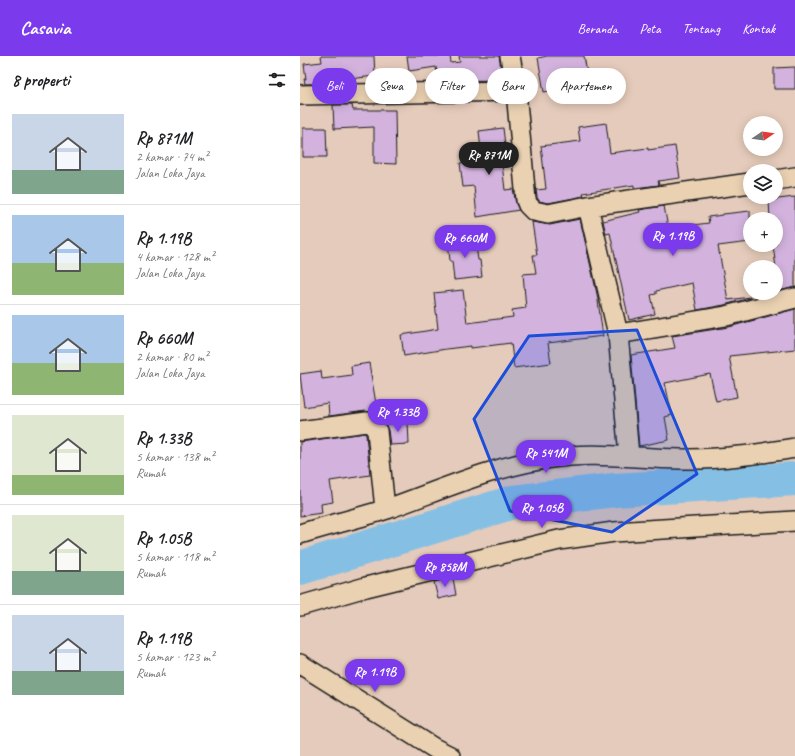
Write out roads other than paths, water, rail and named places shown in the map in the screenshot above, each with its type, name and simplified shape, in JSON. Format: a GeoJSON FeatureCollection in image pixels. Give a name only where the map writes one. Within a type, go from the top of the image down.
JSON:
{"type":"FeatureCollection","features":[{"type":"Feature","properties":{"kind":"street"},"geometry":{"type":"LineString","coordinates":[[510,56],[512,68]]}},
{"type":"Feature","properties":{"kind":"street"},"geometry":{"type":"LineString","coordinates":[[300,95],[487,92]]}},
{"type":"Feature","properties":{"kind":"street"},"geometry":{"type":"LineString","coordinates":[[517,104],[526,200],[528,205],[534,211],[548,214],[588,206],[743,184]]}},
{"type":"Feature","properties":{"kind":"street"},"geometry":{"type":"LineString","coordinates":[[783,179],[795,177]]}},
{"type":"Feature","properties":{"kind":"street"},"geometry":{"type":"LineString","coordinates":[[588,206],[618,334],[629,456]]}},
{"type":"Feature","properties":{"kind":"street"},"geometry":{"type":"LineString","coordinates":[[618,334],[726,316],[795,298]]}},
{"type":"Feature","properties":{"kind":"street"},"geometry":{"type":"LineString","coordinates":[[300,431],[367,422],[373,424],[377,431],[385,509]]}},
{"type":"Feature","properties":{"kind":"street"},"geometry":{"type":"LineString","coordinates":[[300,534],[385,509],[484,473],[518,464],[551,458],[586,454],[680,459],[712,459],[739,457],[795,448]]}},
{"type":"Feature","properties":{"kind":"street"},"geometry":{"type":"LineString","coordinates":[[300,606],[366,586],[559,540],[614,532],[795,521]]}},
{"type":"Feature","properties":{"kind":"street"},"geometry":{"type":"LineString","coordinates":[[300,664],[442,752]]}},
{"type":"Feature","properties":{"kind":"waterway"},"geometry":{"type":"LineString","coordinates":[[300,568],[513,502],[615,490],[795,479]]}}]}
